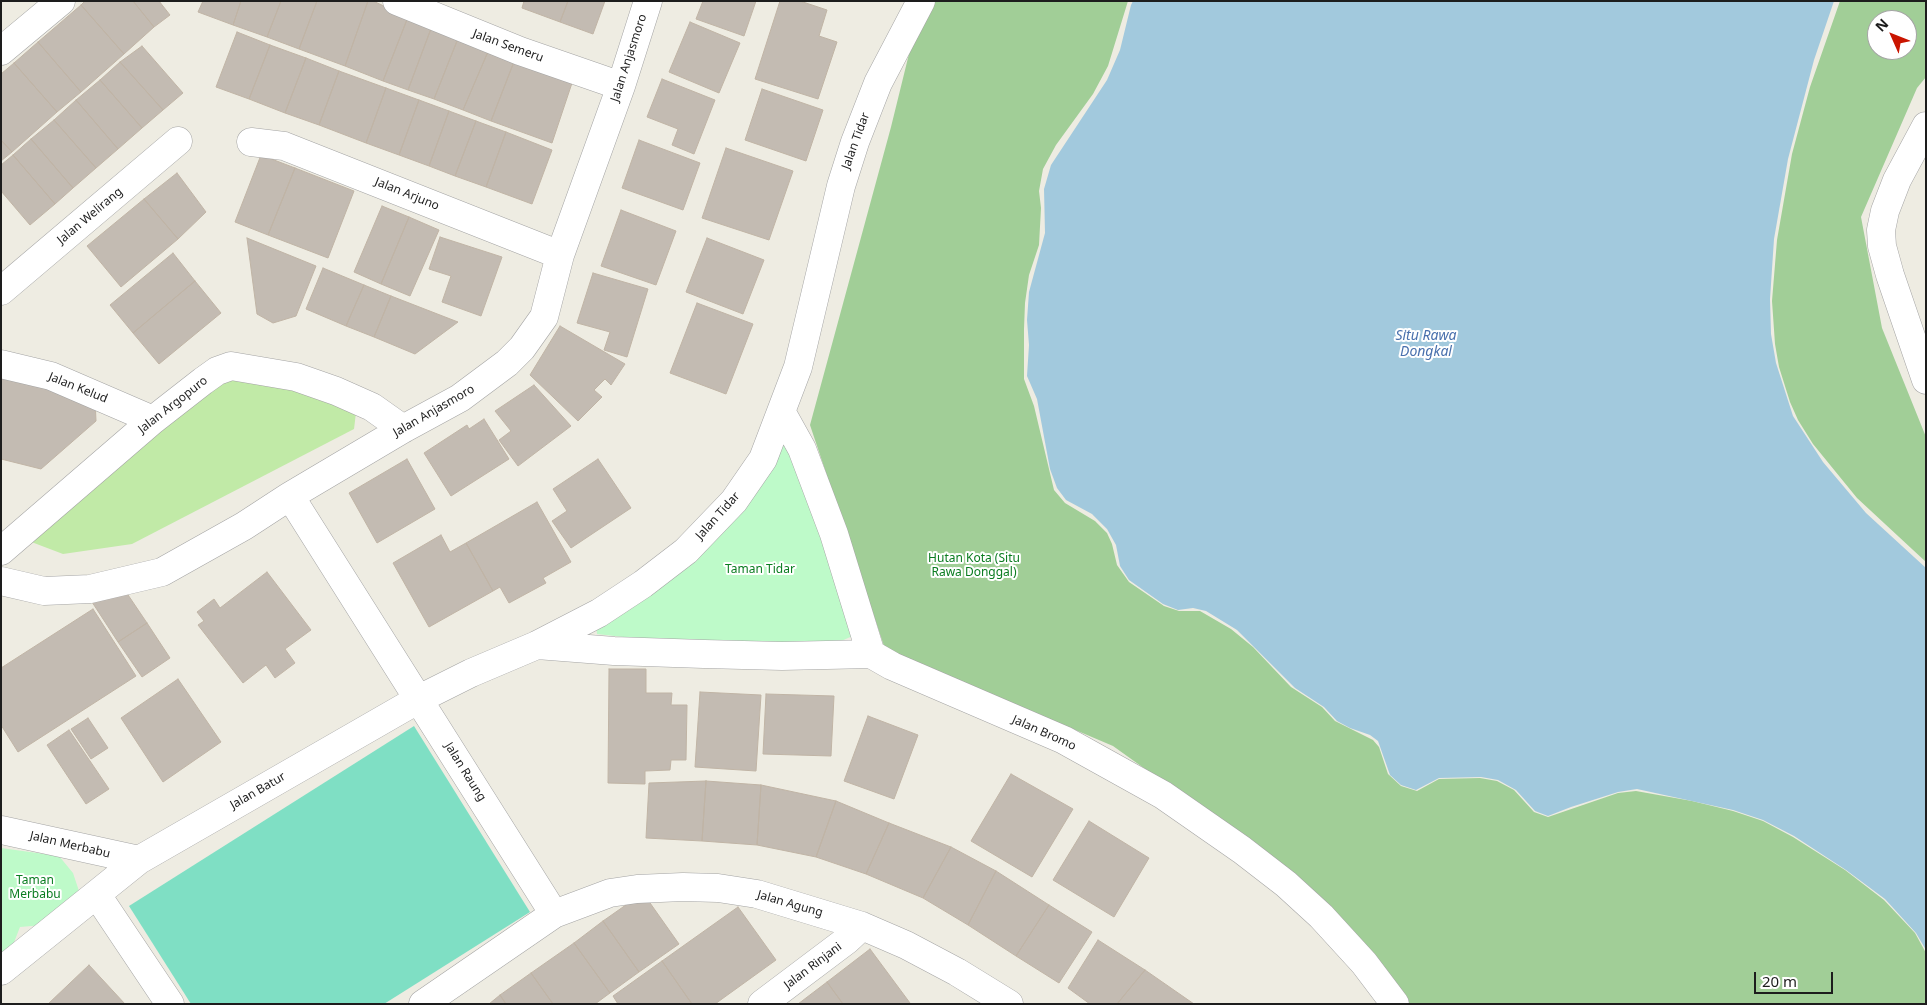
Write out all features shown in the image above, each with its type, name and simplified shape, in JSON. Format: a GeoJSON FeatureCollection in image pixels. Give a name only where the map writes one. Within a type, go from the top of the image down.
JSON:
{"type":"FeatureCollection","features":[{"type":"Feature","properties":{"kind":"street"},"geometry":{"type":"LineString","coordinates":[[1,51],[61,1]]}},
{"type":"Feature","properties":{"kind":"street","name":"Jalan Semeru"},"geometry":{"type":"LineString","coordinates":[[397,1],[520,51],[621,86]]}},
{"type":"Feature","properties":{"kind":"street","name":"Jalan Anjasmoro"},"geometry":{"type":"LineString","coordinates":[[1,581],[44,591],[90,589],[162,572],[244,526],[290,496],[403,429],[460,398],[477,387],[522,348],[544,317],[560,255],[621,86],[648,1]]}},
{"type":"Feature","properties":{"kind":"street","name":"Jalan Tidar"},"geometry":{"type":"LineString","coordinates":[[536,645],[599,613],[643,584],[686,551],[734,500],[763,459],[782,413],[800,358],[841,186],[855,142],[878,83],[921,1]]}},
{"type":"Feature","properties":{"kind":"street"},"geometry":{"type":"LineString","coordinates":[[1926,126],[1898,180],[1885,211],[1881,230],[1882,246],[1890,275],[1926,380]]}},
{"type":"Feature","properties":{"kind":"street","name":"Jalan Welirang"},"geometry":{"type":"LineString","coordinates":[[1,291],[178,141]]}},
{"type":"Feature","properties":{"kind":"street","name":"Jalan Arjuno"},"geometry":{"type":"LineString","coordinates":[[252,142],[284,146],[560,255]]}},
{"type":"Feature","properties":{"kind":"street","name":"Jalan Kelud"},"geometry":{"type":"LineString","coordinates":[[1,364],[51,376],[153,420]]}},
{"type":"Feature","properties":{"kind":"street","name":"Jalan Argopuro"},"geometry":{"type":"LineString","coordinates":[[1,550],[153,420],[203,381],[231,366],[296,377],[372,407],[403,429]]}},
{"type":"Feature","properties":{"kind":"street"},"geometry":{"type":"LineString","coordinates":[[536,645],[614,651],[694,654],[782,656],[871,654],[834,534],[802,449],[782,413]]}},
{"type":"Feature","properties":{"kind":"street","name":"Jalan Raung"},"geometry":{"type":"LineString","coordinates":[[290,496],[554,914]]}},
{"type":"Feature","properties":{"kind":"street","name":"Jalan Batur"},"geometry":{"type":"LineString","coordinates":[[1,971],[139,860],[419,699],[536,645]]}},
{"type":"Feature","properties":{"kind":"street","name":"Jalan Bromo"},"geometry":{"type":"LineString","coordinates":[[871,654],[892,666],[1064,740],[1163,795],[1242,850],[1307,903],[1364,962],[1396,1004]]}},
{"type":"Feature","properties":{"kind":"street","name":"Jalan Merbabu"},"geometry":{"type":"LineString","coordinates":[[1,830],[139,860]]}},
{"type":"Feature","properties":{"kind":"street","name":"Jalan Agung"},"geometry":{"type":"LineString","coordinates":[[554,914],[610,893],[637,888],[683,886],[718,888],[757,894],[862,926],[906,945],[957,972],[1009,1004]]}},
{"type":"Feature","properties":{"kind":"street"},"geometry":{"type":"LineString","coordinates":[[97,895],[170,1004]]}},
{"type":"Feature","properties":{"kind":"street"},"geometry":{"type":"LineString","coordinates":[[423,1004],[554,914]]}},
{"type":"Feature","properties":{"kind":"street","name":"Jalan Rinjani"},"geometry":{"type":"LineString","coordinates":[[762,1004],[847,940],[862,926]]}},
{"type":"Feature","properties":{"kind":"green space","name":"Hutan Kota (Situ Rawa Donggal)"},"geometry":{"type":"Polygon","coordinates":[[[922,1],[1128,1],[1108,66],[1093,94],[1056,145],[1043,169],[1039,191],[1041,208],[1039,245],[1029,275],[1025,303],[1024,379],[1034,406],[1054,490],[1065,503],[1095,521],[1107,533],[1117,565],[1129,582],[1164,606],[1179,611],[1200,611],[1231,629],[1253,647],[1291,687],[1322,707],[1335,721],[1373,740],[1379,747],[1388,774],[1401,786],[1417,791],[1439,779],[1480,778],[1497,781],[1514,790],[1534,812],[1548,817],[1618,793],[1636,791],[1692,801],[1763,821],[1793,837],[1845,870],[1884,900],[1915,933],[1926,953],[1926,1004],[1409,1004],[1382,964],[1306,884],[1113,746],[885,649],[810,425],[891,127],[922,1]]]}},
{"type":"Feature","properties":{"kind":"green space"},"geometry":{"type":"Polygon","coordinates":[[[1840,1],[1926,1],[1926,77],[1917,88],[1861,217],[1882,328],[1926,437],[1926,562],[1857,498],[1813,444],[1798,420],[1790,402],[1779,367],[1775,344],[1772,301],[1777,240],[1792,154],[1810,87],[1840,1]]]}},
{"type":"Feature","properties":{"kind":"green space"},"geometry":{"type":"Polygon","coordinates":[[[227,358],[358,396],[354,429],[132,544],[63,554],[13,535],[227,358]]]}},
{"type":"Feature","properties":{"kind":"green space","name":"Taman Tidar"},"geometry":{"type":"Polygon","coordinates":[[[776,443],[789,443],[857,634],[830,646],[676,643],[597,634],[595,613],[753,479],[776,443]]]}},
{"type":"Feature","properties":{"kind":"green space"},"geometry":{"type":"Polygon","coordinates":[[[414,726],[530,912],[384,1004],[191,1004],[129,906],[414,726]]]}},
{"type":"Feature","properties":{"kind":"green space","name":"Taman Merbabu"},"geometry":{"type":"Polygon","coordinates":[[[1,848],[59,856],[73,873],[80,894],[43,925],[20,927],[11,950],[1,958],[1,848]]]}},
{"type":"Feature","properties":{"kind":"water","name":"Situ Rawa Dongkal"},"geometry":{"type":"Polygon","coordinates":[[[1133,1],[1834,1],[1814,60],[1788,159],[1774,239],[1770,299],[1771,334],[1776,363],[1793,416],[1823,462],[1866,513],[1926,568],[1926,950],[1916,933],[1885,899],[1846,870],[1794,836],[1763,820],[1733,810],[1637,789],[1618,792],[1548,816],[1535,811],[1516,790],[1498,780],[1481,777],[1439,778],[1416,790],[1401,785],[1390,775],[1378,741],[1370,735],[1337,721],[1324,707],[1295,688],[1237,630],[1206,611],[1193,608],[1178,610],[1163,604],[1129,580],[1120,566],[1116,545],[1107,529],[1092,514],[1066,500],[1057,488],[1050,469],[1037,399],[1027,376],[1029,345],[1027,320],[1029,292],[1045,233],[1044,189],[1051,165],[1107,80],[1120,50],[1133,1]]]}},
{"type":"Feature","properties":{"kind":"building"},"geometry":{"type":"Polygon","coordinates":[[[85,1],[133,1],[154,27],[124,54],[81,5],[85,1]]]}},
{"type":"Feature","properties":{"kind":"building"},"geometry":{"type":"Polygon","coordinates":[[[133,1],[159,1],[170,15],[154,27],[133,1]]]}},
{"type":"Feature","properties":{"kind":"building"},"geometry":{"type":"Polygon","coordinates":[[[203,1],[241,1],[233,25],[198,12],[203,1]]]}},
{"type":"Feature","properties":{"kind":"building"},"geometry":{"type":"Polygon","coordinates":[[[241,1],[281,1],[267,37],[233,25],[241,1]]]}},
{"type":"Feature","properties":{"kind":"building"},"geometry":{"type":"Polygon","coordinates":[[[281,1],[317,1],[299,49],[267,37],[281,1]]]}},
{"type":"Feature","properties":{"kind":"building"},"geometry":{"type":"Polygon","coordinates":[[[317,1],[368,1],[345,66],[299,49],[317,1]]]}},
{"type":"Feature","properties":{"kind":"building"},"geometry":{"type":"Polygon","coordinates":[[[368,1],[373,1],[408,17],[383,81],[345,66],[368,1]]]}},
{"type":"Feature","properties":{"kind":"building"},"geometry":{"type":"Polygon","coordinates":[[[524,1],[568,1],[560,22],[522,8],[524,1]]]}},
{"type":"Feature","properties":{"kind":"building"},"geometry":{"type":"Polygon","coordinates":[[[568,1],[605,1],[593,34],[560,22],[568,1]]]}},
{"type":"Feature","properties":{"kind":"building"},"geometry":{"type":"Polygon","coordinates":[[[703,1],[756,1],[744,36],[696,19],[703,1]]]}},
{"type":"Feature","properties":{"kind":"building"},"geometry":{"type":"Polygon","coordinates":[[[780,1],[800,1],[827,10],[819,36],[837,42],[818,99],[755,79],[780,1]]]}},
{"type":"Feature","properties":{"kind":"building"},"geometry":{"type":"Polygon","coordinates":[[[81,5],[124,54],[81,92],[38,42],[81,5]]]}},
{"type":"Feature","properties":{"kind":"building"},"geometry":{"type":"Polygon","coordinates":[[[408,17],[432,26],[408,90],[383,81],[408,17]]]}},
{"type":"Feature","properties":{"kind":"building"},"geometry":{"type":"Polygon","coordinates":[[[690,22],[740,43],[719,93],[669,72],[690,22]]]}},
{"type":"Feature","properties":{"kind":"building"},"geometry":{"type":"Polygon","coordinates":[[[432,26],[459,36],[434,99],[408,90],[432,26]]]}},
{"type":"Feature","properties":{"kind":"building"},"geometry":{"type":"Polygon","coordinates":[[[237,32],[270,45],[249,99],[216,87],[237,32]]]}},
{"type":"Feature","properties":{"kind":"building"},"geometry":{"type":"Polygon","coordinates":[[[459,36],[490,47],[463,110],[434,99],[459,36]]]}},
{"type":"Feature","properties":{"kind":"building"},"geometry":{"type":"Polygon","coordinates":[[[38,42],[81,92],[57,112],[14,63],[38,42]]]}},
{"type":"Feature","properties":{"kind":"building"},"geometry":{"type":"Polygon","coordinates":[[[270,45],[306,58],[285,113],[249,99],[270,45]]]}},
{"type":"Feature","properties":{"kind":"building"},"geometry":{"type":"Polygon","coordinates":[[[142,46],[183,93],[163,110],[120,62],[142,46]]]}},
{"type":"Feature","properties":{"kind":"building"},"geometry":{"type":"Polygon","coordinates":[[[490,47],[517,54],[491,121],[463,110],[490,47]]]}},
{"type":"Feature","properties":{"kind":"building"},"geometry":{"type":"Polygon","coordinates":[[[517,54],[574,77],[552,143],[491,121],[517,54]]]}},
{"type":"Feature","properties":{"kind":"building"},"geometry":{"type":"Polygon","coordinates":[[[306,58],[339,71],[319,125],[285,113],[306,58]]]}},
{"type":"Feature","properties":{"kind":"building"},"geometry":{"type":"Polygon","coordinates":[[[120,62],[163,110],[142,128],[100,80],[120,62]]]}},
{"type":"Feature","properties":{"kind":"building"},"geometry":{"type":"Polygon","coordinates":[[[14,63],[57,112],[12,152],[1,140],[1,74],[14,63]]]}},
{"type":"Feature","properties":{"kind":"building"},"geometry":{"type":"Polygon","coordinates":[[[339,71],[386,88],[366,143],[319,125],[339,71]]]}},
{"type":"Feature","properties":{"kind":"building"},"geometry":{"type":"Polygon","coordinates":[[[662,79],[715,100],[694,154],[672,145],[678,129],[647,117],[662,79]]]}},
{"type":"Feature","properties":{"kind":"building"},"geometry":{"type":"Polygon","coordinates":[[[100,80],[142,128],[118,149],[76,100],[100,80]]]}},
{"type":"Feature","properties":{"kind":"building"},"geometry":{"type":"Polygon","coordinates":[[[386,88],[419,100],[399,155],[366,143],[386,88]]]}},
{"type":"Feature","properties":{"kind":"building"},"geometry":{"type":"Polygon","coordinates":[[[762,89],[823,110],[806,161],[745,140],[762,89]]]}},
{"type":"Feature","properties":{"kind":"building"},"geometry":{"type":"Polygon","coordinates":[[[76,100],[118,149],[96,168],[54,120],[76,100]]]}},
{"type":"Feature","properties":{"kind":"building"},"geometry":{"type":"Polygon","coordinates":[[[419,100],[449,111],[429,166],[399,155],[419,100]]]}},
{"type":"Feature","properties":{"kind":"building"},"geometry":{"type":"Polygon","coordinates":[[[449,111],[476,121],[455,176],[429,166],[449,111]]]}},
{"type":"Feature","properties":{"kind":"building"},"geometry":{"type":"Polygon","coordinates":[[[54,120],[96,168],[73,188],[31,139],[54,120]]]}},
{"type":"Feature","properties":{"kind":"building"},"geometry":{"type":"Polygon","coordinates":[[[476,121],[506,132],[486,187],[455,176],[476,121]]]}},
{"type":"Feature","properties":{"kind":"building"},"geometry":{"type":"Polygon","coordinates":[[[506,132],[552,150],[532,204],[486,187],[506,132]]]}},
{"type":"Feature","properties":{"kind":"building"},"geometry":{"type":"Polygon","coordinates":[[[31,139],[73,188],[55,204],[13,155],[31,139]]]}},
{"type":"Feature","properties":{"kind":"building"},"geometry":{"type":"Polygon","coordinates":[[[1,140],[12,152],[1,161],[1,140]]]}},
{"type":"Feature","properties":{"kind":"building"},"geometry":{"type":"Polygon","coordinates":[[[639,140],[700,163],[683,210],[622,188],[639,140]]]}},
{"type":"Feature","properties":{"kind":"building"},"geometry":{"type":"Polygon","coordinates":[[[726,148],[793,171],[769,240],[702,218],[726,148]]]}},
{"type":"Feature","properties":{"kind":"building"},"geometry":{"type":"Polygon","coordinates":[[[13,155],[55,204],[30,225],[1,191],[1,165],[13,155]]]}},
{"type":"Feature","properties":{"kind":"building"},"geometry":{"type":"Polygon","coordinates":[[[261,155],[295,168],[268,235],[235,222],[261,155]]]}},
{"type":"Feature","properties":{"kind":"building"},"geometry":{"type":"Polygon","coordinates":[[[295,168],[354,191],[328,258],[268,235],[295,168]]]}},
{"type":"Feature","properties":{"kind":"building"},"geometry":{"type":"Polygon","coordinates":[[[177,173],[206,212],[178,239],[144,199],[177,173]]]}},
{"type":"Feature","properties":{"kind":"building"},"geometry":{"type":"Polygon","coordinates":[[[144,199],[178,239],[121,287],[87,246],[144,199]]]}},
{"type":"Feature","properties":{"kind":"building"},"geometry":{"type":"Polygon","coordinates":[[[382,206],[409,217],[381,284],[354,272],[382,206]]]}},
{"type":"Feature","properties":{"kind":"building"},"geometry":{"type":"Polygon","coordinates":[[[621,210],[676,231],[656,285],[601,266],[621,210]]]}},
{"type":"Feature","properties":{"kind":"building"},"geometry":{"type":"Polygon","coordinates":[[[409,217],[439,230],[410,296],[381,284],[409,217]]]}},
{"type":"Feature","properties":{"kind":"building"},"geometry":{"type":"Polygon","coordinates":[[[440,237],[502,257],[481,316],[442,302],[451,276],[429,269],[440,237]]]}},
{"type":"Feature","properties":{"kind":"building"},"geometry":{"type":"Polygon","coordinates":[[[247,238],[316,266],[296,316],[273,323],[257,314],[247,238]]]}},
{"type":"Feature","properties":{"kind":"building"},"geometry":{"type":"Polygon","coordinates":[[[707,238],[764,260],[743,314],[686,292],[707,238]]]}},
{"type":"Feature","properties":{"kind":"building"},"geometry":{"type":"Polygon","coordinates":[[[173,253],[195,281],[133,333],[110,305],[173,253]]]}},
{"type":"Feature","properties":{"kind":"building"},"geometry":{"type":"Polygon","coordinates":[[[323,268],[364,285],[346,326],[306,309],[323,268]]]}},
{"type":"Feature","properties":{"kind":"building"},"geometry":{"type":"Polygon","coordinates":[[[593,273],[648,289],[627,357],[604,350],[610,332],[577,323],[593,273]]]}},
{"type":"Feature","properties":{"kind":"building"},"geometry":{"type":"Polygon","coordinates":[[[195,281],[221,313],[159,364],[133,333],[195,281]]]}},
{"type":"Feature","properties":{"kind":"building"},"geometry":{"type":"Polygon","coordinates":[[[364,285],[391,296],[374,337],[346,326],[364,285]]]}},
{"type":"Feature","properties":{"kind":"building"},"geometry":{"type":"Polygon","coordinates":[[[391,296],[458,322],[415,354],[374,337],[391,296]]]}},
{"type":"Feature","properties":{"kind":"building"},"geometry":{"type":"Polygon","coordinates":[[[697,303],[753,324],[726,394],[670,373],[697,303]]]}},
{"type":"Feature","properties":{"kind":"building"},"geometry":{"type":"Polygon","coordinates":[[[560,326],[625,364],[611,385],[605,379],[594,390],[602,397],[578,421],[530,375],[560,326]]]}},
{"type":"Feature","properties":{"kind":"building"},"geometry":{"type":"Polygon","coordinates":[[[1,372],[95,399],[96,421],[41,469],[1,459],[1,372]]]}},
{"type":"Feature","properties":{"kind":"building"},"geometry":{"type":"Polygon","coordinates":[[[534,385],[571,426],[518,466],[499,440],[511,431],[495,411],[534,385]]]}},
{"type":"Feature","properties":{"kind":"building"},"geometry":{"type":"Polygon","coordinates":[[[484,419],[509,459],[451,496],[424,453],[467,425],[469,429],[484,419]]]}},
{"type":"Feature","properties":{"kind":"building"},"geometry":{"type":"Polygon","coordinates":[[[407,459],[435,509],[377,543],[349,493],[407,459]]]}},
{"type":"Feature","properties":{"kind":"building"},"geometry":{"type":"Polygon","coordinates":[[[598,459],[631,508],[571,548],[552,521],[567,511],[553,489],[598,459]]]}},
{"type":"Feature","properties":{"kind":"building"},"geometry":{"type":"Polygon","coordinates":[[[537,502],[571,562],[543,578],[546,583],[509,603],[500,587],[493,591],[466,543],[537,502]]]}},
{"type":"Feature","properties":{"kind":"building"},"geometry":{"type":"Polygon","coordinates":[[[441,535],[450,552],[466,543],[493,591],[429,627],[393,563],[441,535]]]}},
{"type":"Feature","properties":{"kind":"building"},"geometry":{"type":"Polygon","coordinates":[[[267,572],[311,630],[285,649],[295,663],[275,678],[266,665],[243,683],[198,625],[204,621],[197,612],[214,599],[220,608],[267,572]]]}},
{"type":"Feature","properties":{"kind":"building"},"geometry":{"type":"Polygon","coordinates":[[[120,583],[147,623],[118,642],[92,602],[120,583]]]}},
{"type":"Feature","properties":{"kind":"building"},"geometry":{"type":"Polygon","coordinates":[[[93,609],[136,676],[18,752],[1,725],[1,668],[93,609]]]}},
{"type":"Feature","properties":{"kind":"building"},"geometry":{"type":"Polygon","coordinates":[[[147,623],[170,658],[142,677],[118,642],[147,623]]]}},
{"type":"Feature","properties":{"kind":"building"},"geometry":{"type":"Polygon","coordinates":[[[609,669],[646,669],[646,693],[672,693],[671,705],[687,705],[686,760],[671,760],[670,770],[645,771],[645,784],[608,783],[609,669]]]}},
{"type":"Feature","properties":{"kind":"building"},"geometry":{"type":"Polygon","coordinates":[[[178,679],[221,742],[163,782],[121,718],[178,679]]]}},
{"type":"Feature","properties":{"kind":"building"},"geometry":{"type":"Polygon","coordinates":[[[700,692],[761,695],[756,771],[695,767],[700,692]]]}},
{"type":"Feature","properties":{"kind":"building"},"geometry":{"type":"Polygon","coordinates":[[[766,694],[834,696],[831,756],[763,754],[766,694]]]}},
{"type":"Feature","properties":{"kind":"building"},"geometry":{"type":"Polygon","coordinates":[[[868,716],[918,735],[894,799],[844,781],[868,716]]]}},
{"type":"Feature","properties":{"kind":"building"},"geometry":{"type":"Polygon","coordinates":[[[88,718],[108,748],[91,759],[71,729],[88,718]]]}},
{"type":"Feature","properties":{"kind":"building"},"geometry":{"type":"Polygon","coordinates":[[[69,730],[109,789],[86,804],[47,745],[69,730]]]}},
{"type":"Feature","properties":{"kind":"building"},"geometry":{"type":"Polygon","coordinates":[[[1011,774],[1073,809],[1032,877],[971,841],[1011,774]]]}},
{"type":"Feature","properties":{"kind":"building"},"geometry":{"type":"Polygon","coordinates":[[[706,781],[702,841],[646,838],[649,783],[706,781]]]}},
{"type":"Feature","properties":{"kind":"building"},"geometry":{"type":"Polygon","coordinates":[[[706,781],[761,785],[757,845],[702,841],[706,781]]]}},
{"type":"Feature","properties":{"kind":"building"},"geometry":{"type":"Polygon","coordinates":[[[761,785],[836,801],[816,857],[757,845],[761,785]]]}},
{"type":"Feature","properties":{"kind":"building"},"geometry":{"type":"Polygon","coordinates":[[[836,801],[889,823],[866,874],[816,857],[836,801]]]}},
{"type":"Feature","properties":{"kind":"building"},"geometry":{"type":"Polygon","coordinates":[[[1089,821],[1149,858],[1114,917],[1053,880],[1089,821]]]}},
{"type":"Feature","properties":{"kind":"building"},"geometry":{"type":"Polygon","coordinates":[[[889,823],[951,847],[923,898],[866,874],[889,823]]]}},
{"type":"Feature","properties":{"kind":"building"},"geometry":{"type":"Polygon","coordinates":[[[951,847],[996,871],[968,925],[923,898],[951,847]]]}},
{"type":"Feature","properties":{"kind":"building"},"geometry":{"type":"Polygon","coordinates":[[[996,871],[1049,905],[1016,956],[968,925],[996,871]]]}},
{"type":"Feature","properties":{"kind":"building"},"geometry":{"type":"Polygon","coordinates":[[[643,893],[679,944],[639,972],[603,921],[643,893]]]}},
{"type":"Feature","properties":{"kind":"building"},"geometry":{"type":"Polygon","coordinates":[[[1049,905],[1092,932],[1059,983],[1016,956],[1049,905]]]}},
{"type":"Feature","properties":{"kind":"building"},"geometry":{"type":"Polygon","coordinates":[[[738,907],[776,960],[715,1004],[692,1004],[662,961],[738,907]]]}},
{"type":"Feature","properties":{"kind":"building"},"geometry":{"type":"Polygon","coordinates":[[[603,921],[639,972],[610,993],[574,943],[603,921]]]}},
{"type":"Feature","properties":{"kind":"building"},"geometry":{"type":"Polygon","coordinates":[[[1098,940],[1145,970],[1117,1004],[1090,1004],[1068,988],[1098,940]]]}},
{"type":"Feature","properties":{"kind":"building"},"geometry":{"type":"Polygon","coordinates":[[[574,943],[610,993],[595,1004],[553,1004],[531,973],[574,943]]]}},
{"type":"Feature","properties":{"kind":"building"},"geometry":{"type":"Polygon","coordinates":[[[870,949],[909,1004],[843,1004],[827,982],[870,949]]]}},
{"type":"Feature","properties":{"kind":"building"},"geometry":{"type":"Polygon","coordinates":[[[662,961],[692,1004],[618,1004],[613,996],[662,961]]]}},
{"type":"Feature","properties":{"kind":"building"},"geometry":{"type":"Polygon","coordinates":[[[89,965],[125,1004],[48,1004],[89,965]]]}},
{"type":"Feature","properties":{"kind":"building"},"geometry":{"type":"Polygon","coordinates":[[[1145,970],[1194,1004],[1117,1004],[1145,970]]]}},
{"type":"Feature","properties":{"kind":"building"},"geometry":{"type":"Polygon","coordinates":[[[531,973],[553,1004],[506,1004],[500,995],[531,973]]]}},
{"type":"Feature","properties":{"kind":"building"},"geometry":{"type":"Polygon","coordinates":[[[827,982],[843,1004],[798,1004],[827,982]]]}},
{"type":"Feature","properties":{"kind":"building"},"geometry":{"type":"Polygon","coordinates":[[[500,995],[506,1004],[489,1004],[500,995]]]}}]}
